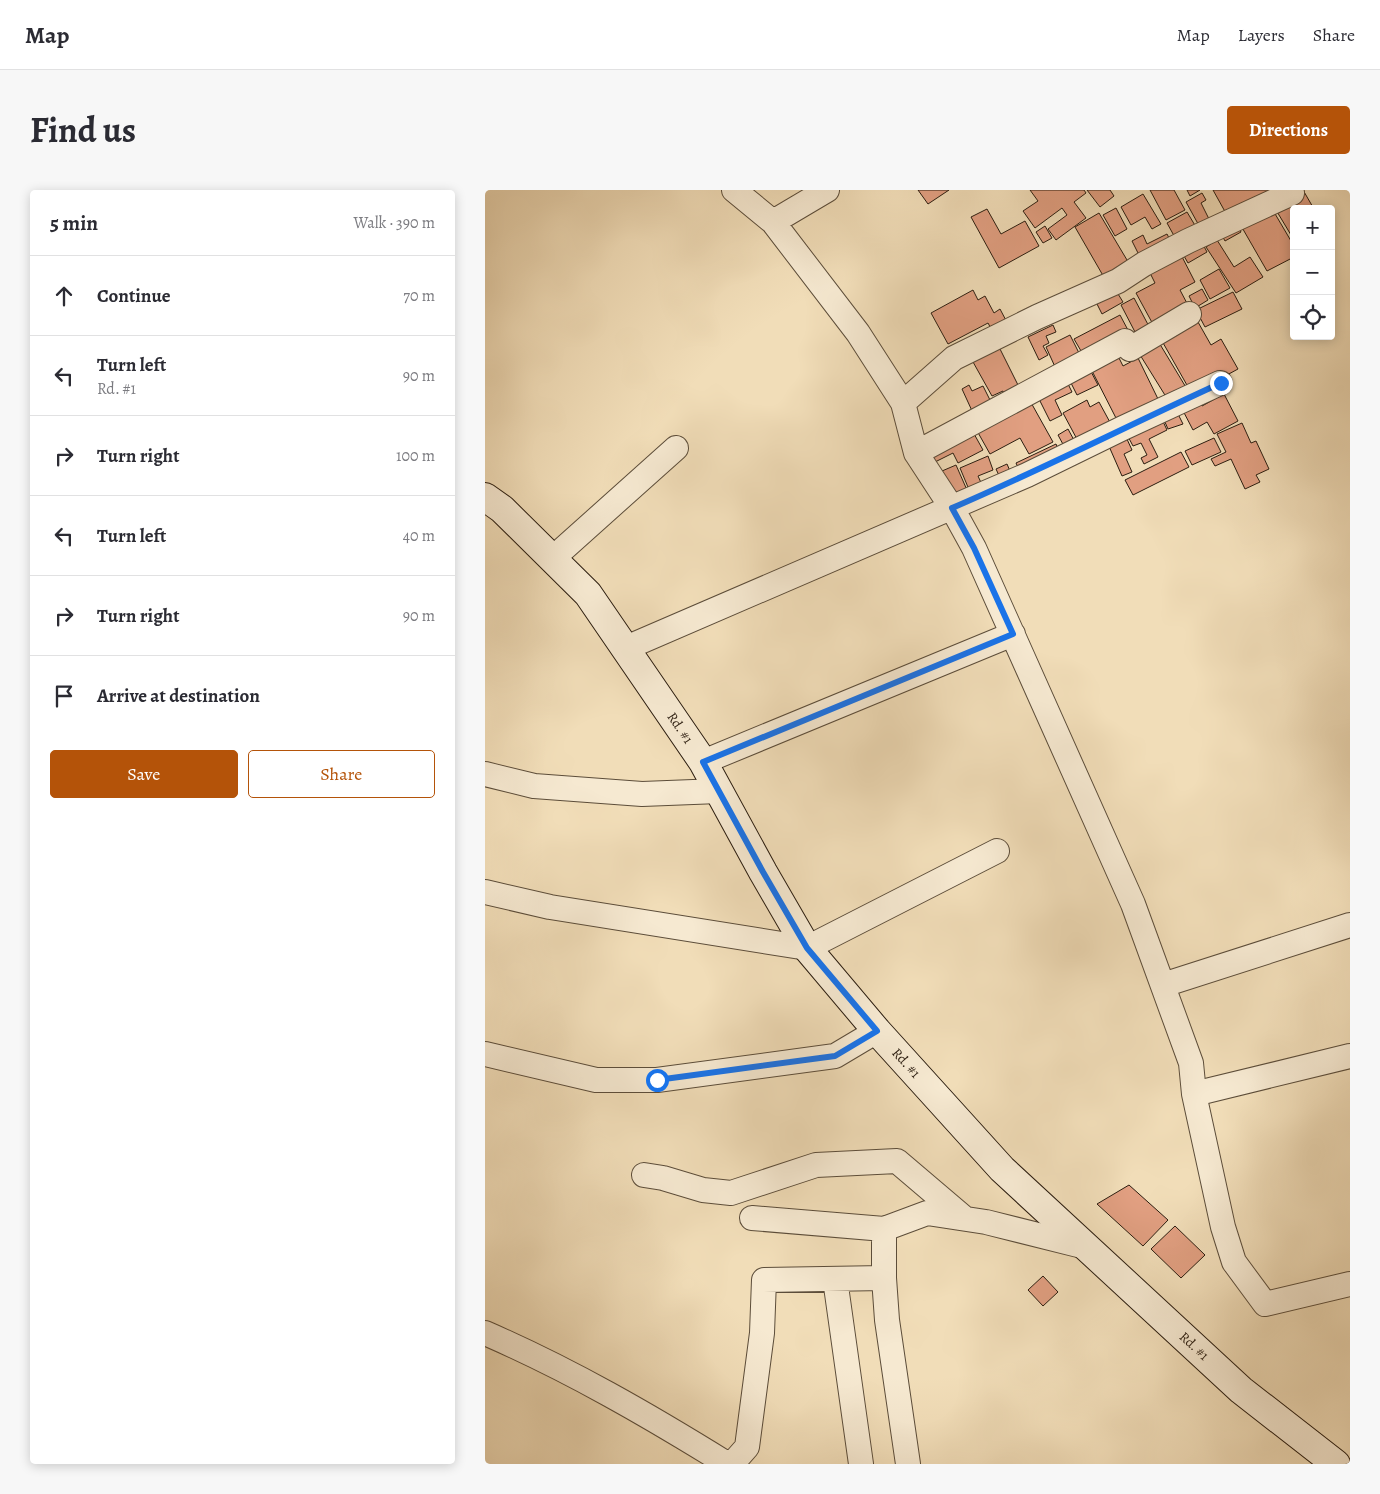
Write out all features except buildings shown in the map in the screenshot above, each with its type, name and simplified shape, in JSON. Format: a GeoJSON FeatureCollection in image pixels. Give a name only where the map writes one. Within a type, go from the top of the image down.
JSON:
{"type":"FeatureCollection","features":[{"type":"Feature","properties":{"kind":"main road","name":"Rd. #1"},"geometry":{"type":"LineString","coordinates":[[485,497],[502,509],[588,594],[703,762],[807,948],[877,1031],[1002,1169],[1241,1390],[1336,1464]]}},
{"type":"Feature","properties":{"kind":"street"},"geometry":{"type":"LineString","coordinates":[[734,190],[773,222],[858,333],[903,404],[916,453],[952,508],[974,548],[1133,904],[1163,985],[1191,1063],[1194,1094],[1223,1226],[1234,1262],[1265,1304],[1350,1284]]}},
{"type":"Feature","properties":{"kind":"street"},"geometry":{"type":"LineString","coordinates":[[773,222],[827,190]]}},
{"type":"Feature","properties":{"kind":"street"},"geometry":{"type":"LineString","coordinates":[[903,404],[954,358],[1037,317],[1118,281],[1144,264],[1188,241],[1292,194]]}},
{"type":"Feature","properties":{"kind":"street"},"geometry":{"type":"LineString","coordinates":[[916,453],[1125,341],[1130,350],[1189,314]]}},
{"type":"Feature","properties":{"kind":"street"},"geometry":{"type":"LineString","coordinates":[[626,648],[1027,475],[1221,383]]}},
{"type":"Feature","properties":{"kind":"street"},"geometry":{"type":"LineString","coordinates":[[552,559],[676,448]]}},
{"type":"Feature","properties":{"kind":"street"},"geometry":{"type":"LineString","coordinates":[[703,762],[1013,634]]}},
{"type":"Feature","properties":{"kind":"street"},"geometry":{"type":"LineString","coordinates":[[485,774],[534,786],[642,794],[719,791]]}},
{"type":"Feature","properties":{"kind":"street"},"geometry":{"type":"LineString","coordinates":[[485,892],[550,908],[807,948],[997,851]]}},
{"type":"Feature","properties":{"kind":"street"},"geometry":{"type":"LineString","coordinates":[[1163,985],[1350,925]]}},
{"type":"Feature","properties":{"kind":"street"},"geometry":{"type":"LineString","coordinates":[[485,1054],[595,1080],[657,1080],[835,1056],[877,1031]]}},
{"type":"Feature","properties":{"kind":"street"},"geometry":{"type":"LineString","coordinates":[[1194,1094],[1350,1056]]}},
{"type":"Feature","properties":{"kind":"street"},"geometry":{"type":"LineString","coordinates":[[644,1175],[663,1178],[703,1190],[731,1193],[816,1165],[897,1161],[964,1218]]}},
{"type":"Feature","properties":{"kind":"street"},"geometry":{"type":"LineString","coordinates":[[752,1218],[884,1229],[927,1213],[986,1222],[1086,1247]]}},
{"type":"Feature","properties":{"kind":"street"},"geometry":{"type":"LineString","coordinates":[[884,1229],[884,1278],[887,1320],[908,1464]]}},
{"type":"Feature","properties":{"kind":"street"},"geometry":{"type":"LineString","coordinates":[[732,1464],[747,1447],[762,1333],[764,1280],[884,1278]]}},
{"type":"Feature","properties":{"kind":"street"},"geometry":{"type":"LineString","coordinates":[[835,1279],[861,1464]]}},
{"type":"Feature","properties":{"kind":"street"},"geometry":{"type":"LineString","coordinates":[[485,1333],[537,1355],[649,1416],[727,1464]]}},
{"type":"Feature","properties":{"kind":"route"},"geometry":{"type":"LineString","coordinates":[[657,1080],[835,1056],[877,1031],[807,948],[703,762],[1013,634],[974,548],[952,508],[1027,475],[1221,383]]}}]}
